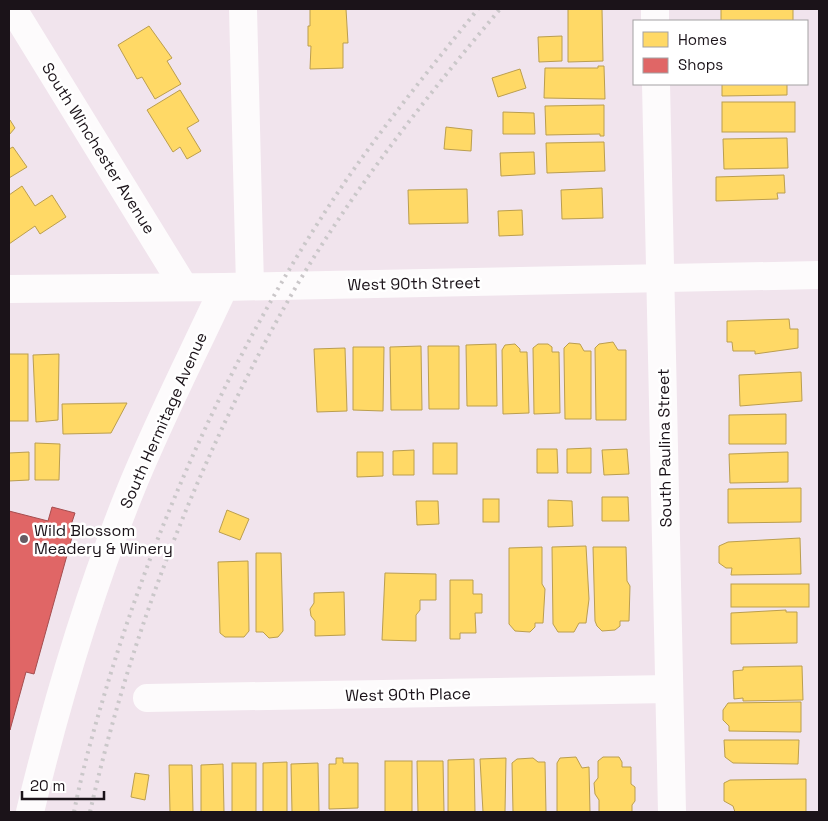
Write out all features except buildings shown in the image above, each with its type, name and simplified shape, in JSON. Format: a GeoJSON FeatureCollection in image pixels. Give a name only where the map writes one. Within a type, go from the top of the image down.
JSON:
{"type":"FeatureCollection","features":[{"type":"Feature","properties":{"kind":"street","name":"South Winchester Avenue"},"geometry":{"type":"LineString","coordinates":[[13,9],[184,287]]}},
{"type":"Feature","properties":{"kind":"street","name":"South Hermitage Avenue"},"geometry":{"type":"LineString","coordinates":[[30,812],[58,696],[96,578],[129,492],[237,287],[243,9]]}},
{"type":"Feature","properties":{"kind":"street","name":"South Paulina Street"},"geometry":{"type":"LineString","coordinates":[[656,85],[672,812]]}},
{"type":"Feature","properties":{"kind":"street","name":"West 90th Street"},"geometry":{"type":"LineString","coordinates":[[9,289],[237,287],[819,275]]}},
{"type":"Feature","properties":{"kind":"street","name":"West 90th Place"},"geometry":{"type":"LineString","coordinates":[[147,698],[669,689]]}},
{"type":"Feature","properties":{"kind":"railway"},"geometry":{"type":"LineString","coordinates":[[74,812],[88,750],[106,689],[152,555],[178,489],[238,361],[308,238],[347,179],[395,114],[478,9]]}},
{"type":"Feature","properties":{"kind":"railway"},"geometry":{"type":"LineString","coordinates":[[90,812],[107,743],[149,608],[201,475],[230,411],[297,285],[343,213],[419,109],[500,9]]}},
{"type":"Feature","properties":{"kind":"place","name":"Wild Blossom Meadery & Winery"},"geometry":{"type":"Point","coordinates":[24,539]}}]}
